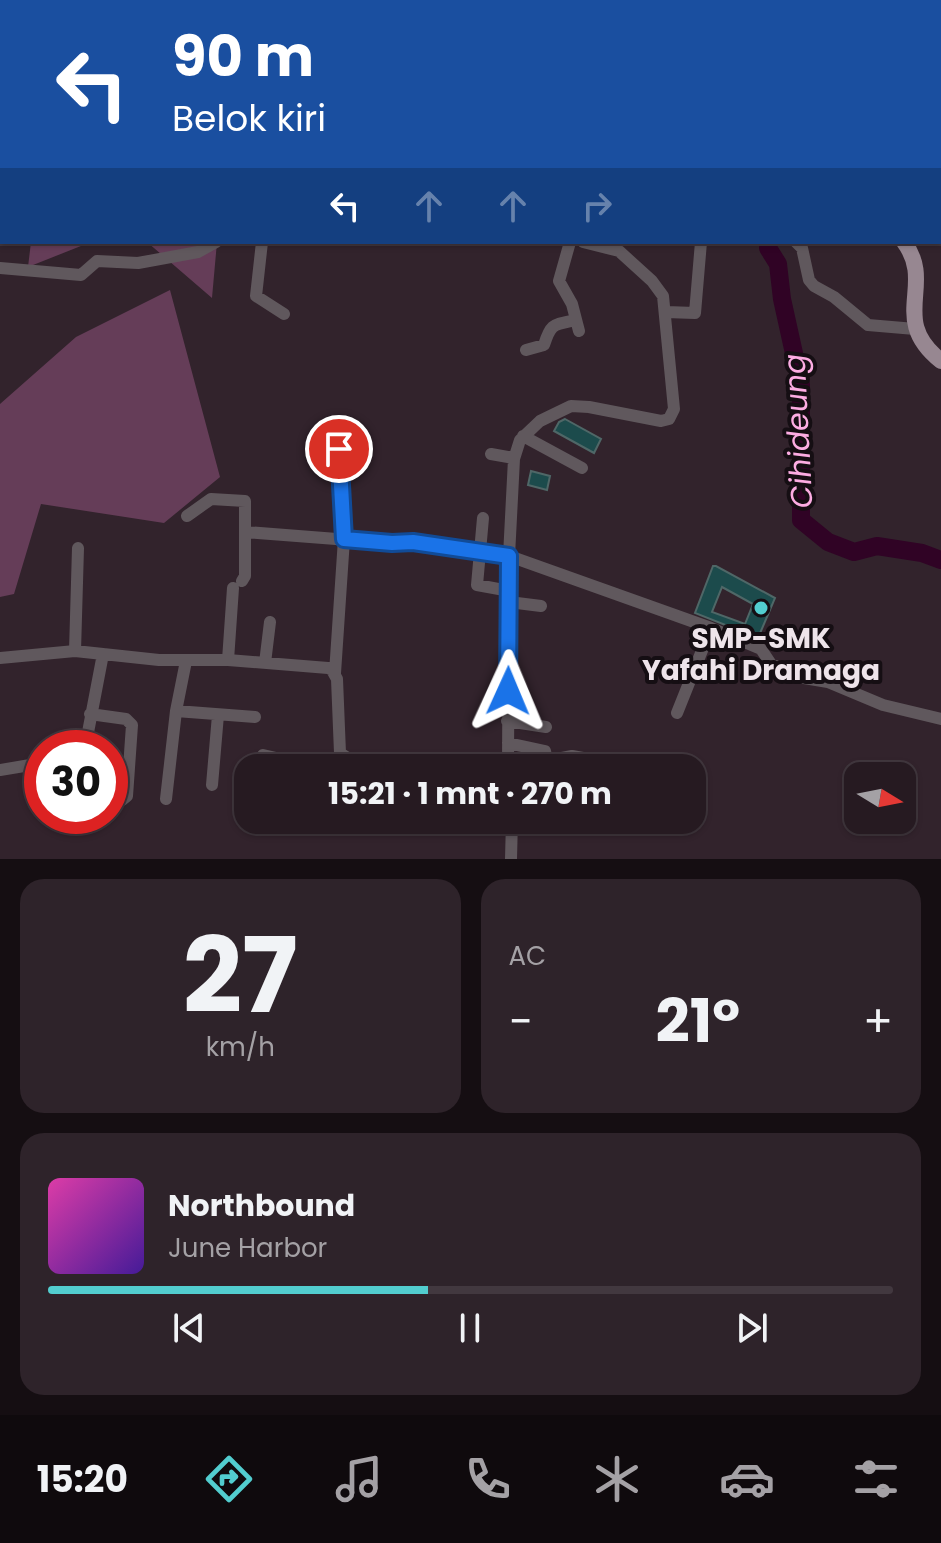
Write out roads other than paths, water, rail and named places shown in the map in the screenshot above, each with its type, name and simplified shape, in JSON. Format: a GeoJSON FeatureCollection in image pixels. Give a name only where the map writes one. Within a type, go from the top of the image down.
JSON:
{"type":"FeatureCollection","features":[{"type":"Feature","properties":{"kind":"main road"},"geometry":{"type":"LineString","coordinates":[[905,244],[917,269],[913,308],[915,329],[926,350],[941,361]]}},
{"type":"Feature","properties":{"kind":"street"},"geometry":{"type":"LineString","coordinates":[[0,268],[81,275],[97,261],[138,263],[198,252],[212,244]]}},
{"type":"Feature","properties":{"kind":"street"},"geometry":{"type":"LineString","coordinates":[[262,244],[256,296],[284,314]]}},
{"type":"Feature","properties":{"kind":"street"},"geometry":{"type":"LineString","coordinates":[[526,350],[543,346],[552,326],[577,326],[572,304],[559,281],[569,244]]}},
{"type":"Feature","properties":{"kind":"street"},"geometry":{"type":"LineString","coordinates":[[508,754],[509,556],[514,458],[523,436],[540,421],[571,406],[661,421],[669,419],[675,402],[663,296],[619,251],[591,244]]}},
{"type":"Feature","properties":{"kind":"street"},"geometry":{"type":"LineString","coordinates":[[666,312],[695,313],[701,244]]}},
{"type":"Feature","properties":{"kind":"street"},"geometry":{"type":"LineString","coordinates":[[799,245],[811,284],[834,297],[865,323],[915,329]]}},
{"type":"Feature","properties":{"kind":"street"},"geometry":{"type":"LineString","coordinates":[[523,436],[582,468]]}},
{"type":"Feature","properties":{"kind":"street"},"geometry":{"type":"LineString","coordinates":[[339,449],[344,539],[335,673],[338,749],[342,754]]}},
{"type":"Feature","properties":{"kind":"street"},"geometry":{"type":"LineString","coordinates":[[491,454],[514,458]]}},
{"type":"Feature","properties":{"kind":"street"},"geometry":{"type":"LineString","coordinates":[[187,516],[211,499],[243,500],[245,577],[238,585],[228,660]]}},
{"type":"Feature","properties":{"kind":"street"},"geometry":{"type":"LineString","coordinates":[[483,518],[478,587],[541,606]]}},
{"type":"Feature","properties":{"kind":"street"},"geometry":{"type":"LineString","coordinates":[[246,532],[413,542],[509,556],[711,628],[761,649],[771,664],[804,678],[828,682],[883,705],[941,719]]}},
{"type":"Feature","properties":{"kind":"street"},"geometry":{"type":"LineString","coordinates":[[75,651],[78,548]]}},
{"type":"Feature","properties":{"kind":"street"},"geometry":{"type":"LineString","coordinates":[[265,663],[270,622]]}},
{"type":"Feature","properties":{"kind":"street"},"geometry":{"type":"LineString","coordinates":[[677,713],[711,628]]}},
{"type":"Feature","properties":{"kind":"street"},"geometry":{"type":"LineString","coordinates":[[0,658],[75,651],[186,661],[228,660],[322,666],[335,673]]}},
{"type":"Feature","properties":{"kind":"street"},"geometry":{"type":"LineString","coordinates":[[88,730],[103,654]]}},
{"type":"Feature","properties":{"kind":"street"},"geometry":{"type":"LineString","coordinates":[[166,799],[176,711],[186,661]]}},
{"type":"Feature","properties":{"kind":"street"},"geometry":{"type":"LineString","coordinates":[[176,711],[255,717]]}},
{"type":"Feature","properties":{"kind":"street"},"geometry":{"type":"LineString","coordinates":[[90,714],[126,719],[132,725],[128,782]]}},
{"type":"Feature","properties":{"kind":"street"},"geometry":{"type":"LineString","coordinates":[[212,785],[218,715]]}},
{"type":"Feature","properties":{"kind":"street"},"geometry":{"type":"LineString","coordinates":[[507,721],[546,727]]}},
{"type":"Feature","properties":{"kind":"street"},"geometry":{"type":"LineString","coordinates":[[508,743],[545,751],[546,754]]}},
{"type":"Feature","properties":{"kind":"street"},"geometry":{"type":"LineString","coordinates":[[334,754],[338,749]]}},
{"type":"Feature","properties":{"kind":"street"},"geometry":{"type":"LineString","coordinates":[[0,770],[24,766]]}},
{"type":"Feature","properties":{"kind":"street"},"geometry":{"type":"LineString","coordinates":[[511,859],[512,834]]}},
{"type":"Feature","properties":{"kind":"waterway","name":"Cihideung"},"geometry":{"type":"LineString","coordinates":[[769,244],[778,264],[782,299],[801,385],[801,520],[828,542],[854,552],[877,546],[922,553],[941,560]]}},
{"type":"Feature","properties":{"kind":"place","name":"SMP-SMK Yafahi Dramaga"},"geometry":{"type":"Point","coordinates":[761,608]}}]}
